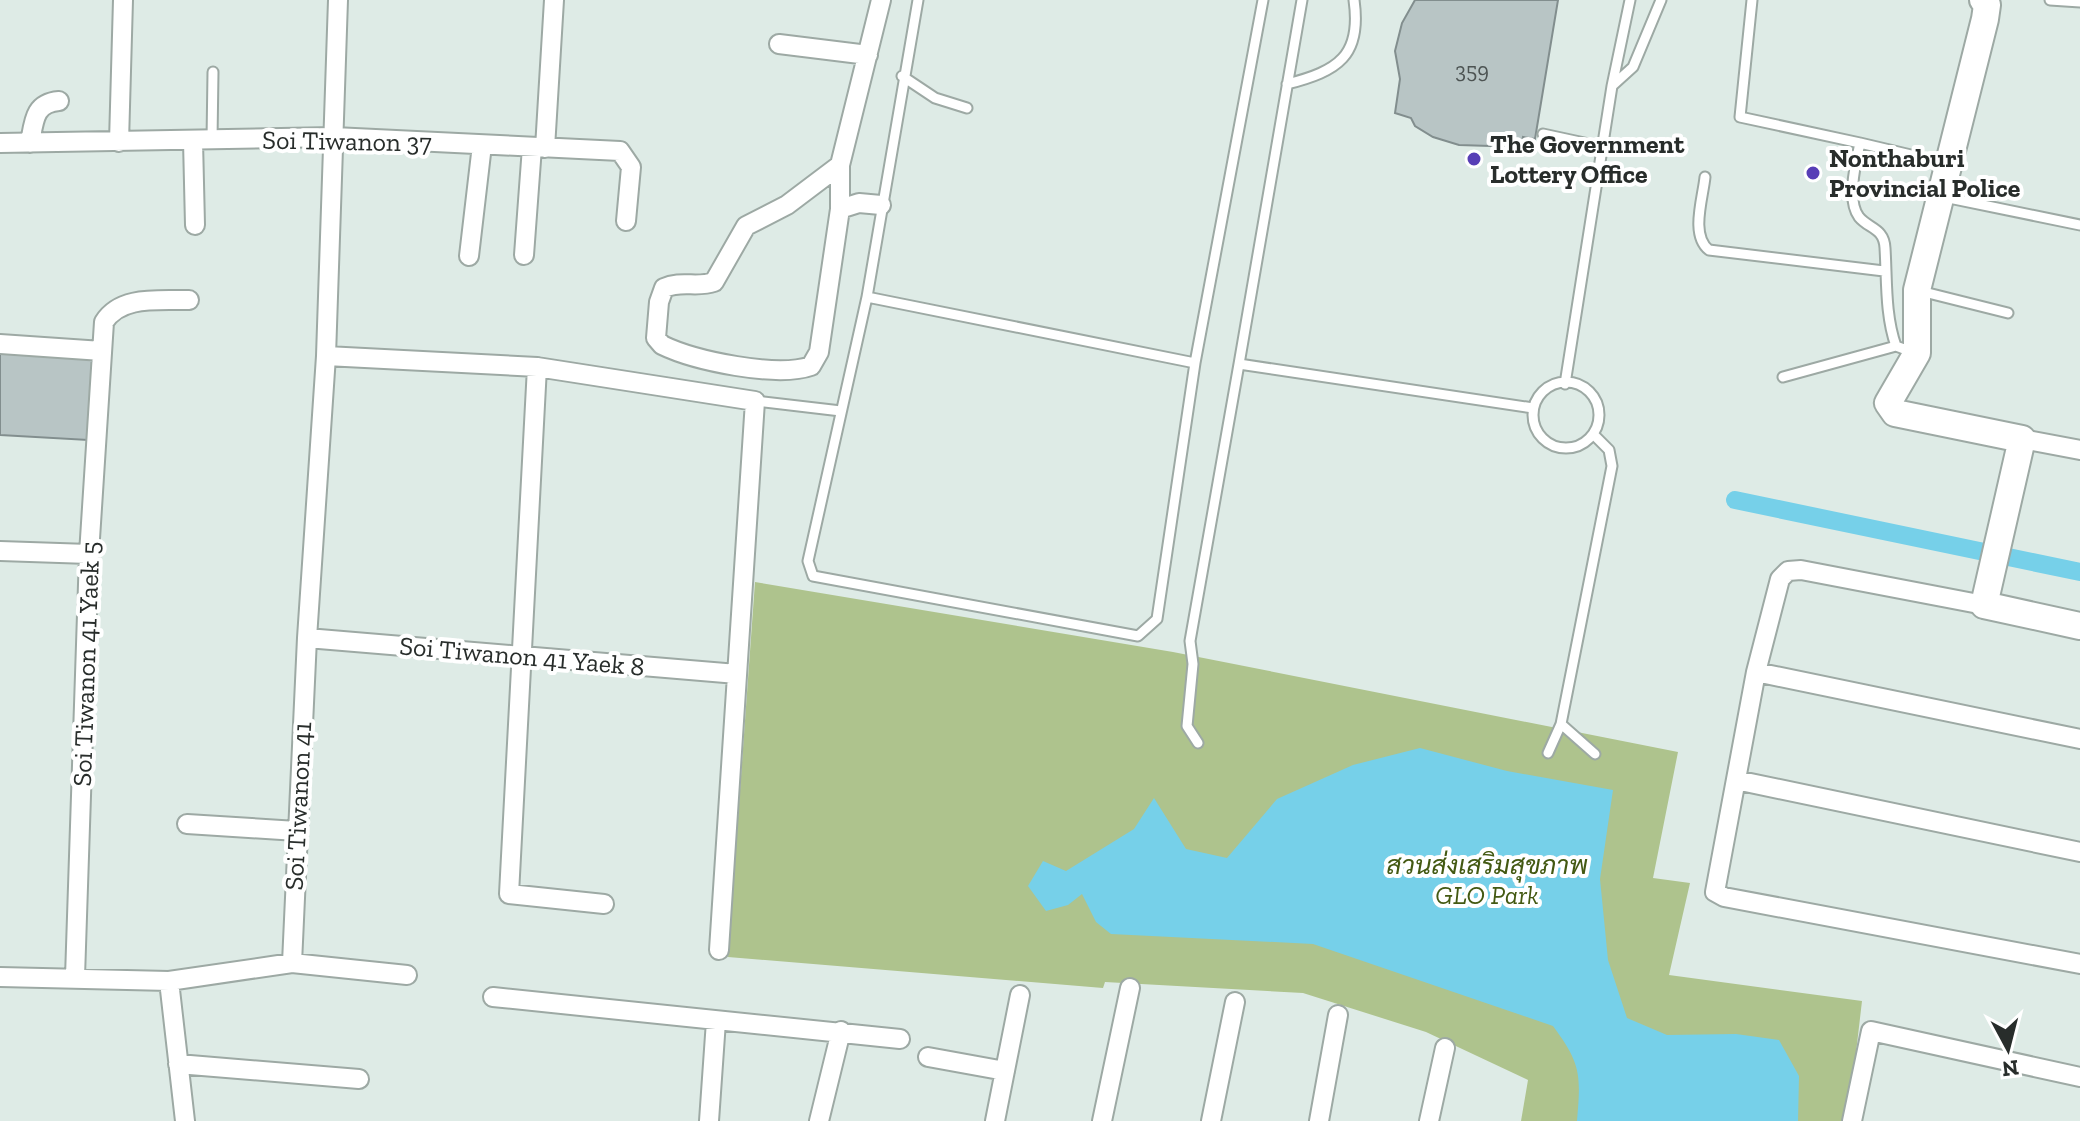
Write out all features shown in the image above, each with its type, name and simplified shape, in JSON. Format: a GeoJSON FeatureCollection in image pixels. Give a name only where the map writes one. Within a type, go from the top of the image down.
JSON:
{"type":"FeatureCollection","features":[{"type":"Feature","properties":{"kind":"street"},"geometry":{"type":"LineString","coordinates":[[119,142],[123,0]]}},
{"type":"Feature","properties":{"kind":"street","name":"Soi Tiwanon 41"},"geometry":{"type":"LineString","coordinates":[[292,963],[307,638],[326,356],[338,0]]}},
{"type":"Feature","properties":{"kind":"street"},"geometry":{"type":"LineString","coordinates":[[524,255],[554,0]]}},
{"type":"Feature","properties":{"kind":"street"},"geometry":{"type":"LineString","coordinates":[[840,165],[787,205],[746,226],[714,282],[705,285],[677,282],[664,288],[659,302],[656,338],[670,349],[728,363],[795,372],[811,366],[819,352],[840,209],[840,165],[881,0]]}},
{"type":"Feature","properties":{"kind":"street"},"geometry":{"type":"LineString","coordinates":[[1990,2],[1917,290],[1906,350],[1888,403],[1890,409],[2080,450]]}},
{"type":"Feature","properties":{"kind":"street"},"geometry":{"type":"LineString","coordinates":[[779,44],[868,55]]}},
{"type":"Feature","properties":{"kind":"street"},"geometry":{"type":"LineString","coordinates":[[30,143],[39,108],[45,102],[59,101]]}},
{"type":"Feature","properties":{"kind":"street","name":"Soi Tiwanon 37"},"geometry":{"type":"LineString","coordinates":[[0,143],[334,137],[620,151],[631,167],[626,221]]}},
{"type":"Feature","properties":{"kind":"street"},"geometry":{"type":"LineString","coordinates":[[195,225],[203,140]]}},
{"type":"Feature","properties":{"kind":"street"},"geometry":{"type":"LineString","coordinates":[[469,256],[482,145]]}},
{"type":"Feature","properties":{"kind":"street"},"geometry":{"type":"LineString","coordinates":[[840,209],[859,203],[881,205]]}},
{"type":"Feature","properties":{"kind":"street","name":"Soi Tiwanon 41 Yaek 5"},"geometry":{"type":"LineString","coordinates":[[75,977],[89,554],[104,322],[112,310],[130,303],[189,300]]}},
{"type":"Feature","properties":{"kind":"street"},"geometry":{"type":"LineString","coordinates":[[0,344],[102,351]]}},
{"type":"Feature","properties":{"kind":"street"},"geometry":{"type":"LineString","coordinates":[[326,356],[537,367],[755,401],[719,950]]}},
{"type":"Feature","properties":{"kind":"street"},"geometry":{"type":"LineString","coordinates":[[537,367],[509,894],[604,904]]}},
{"type":"Feature","properties":{"kind":"street"},"geometry":{"type":"LineString","coordinates":[[1984,605],[2022,439]]}},
{"type":"Feature","properties":{"kind":"street"},"geometry":{"type":"LineString","coordinates":[[0,551],[89,554]]}},
{"type":"Feature","properties":{"kind":"street"},"geometry":{"type":"LineString","coordinates":[[2080,626],[1801,570],[1788,571],[1780,579],[1756,672],[1714,882],[1715,892],[1724,897],[2080,964]]}},
{"type":"Feature","properties":{"kind":"street","name":"Soi Tiwanon 41 Yaek 8"},"geometry":{"type":"LineString","coordinates":[[307,638],[737,674]]}},
{"type":"Feature","properties":{"kind":"street"},"geometry":{"type":"LineString","coordinates":[[1756,672],[2080,739]]}},
{"type":"Feature","properties":{"kind":"street"},"geometry":{"type":"LineString","coordinates":[[1736,780],[2080,852]]}},
{"type":"Feature","properties":{"kind":"street"},"geometry":{"type":"LineString","coordinates":[[187,824],[297,831]]}},
{"type":"Feature","properties":{"kind":"street"},"geometry":{"type":"LineString","coordinates":[[0,977],[169,981],[292,963],[407,975]]}},
{"type":"Feature","properties":{"kind":"street"},"geometry":{"type":"LineString","coordinates":[[169,981],[185,1121]]}},
{"type":"Feature","properties":{"kind":"street"},"geometry":{"type":"LineString","coordinates":[[1102,1121],[1130,988]]}},
{"type":"Feature","properties":{"kind":"street"},"geometry":{"type":"LineString","coordinates":[[995,1121],[1020,995]]}},
{"type":"Feature","properties":{"kind":"street"},"geometry":{"type":"LineString","coordinates":[[493,997],[900,1039]]}},
{"type":"Feature","properties":{"kind":"street"},"geometry":{"type":"LineString","coordinates":[[1211,1121],[1235,1002]]}},
{"type":"Feature","properties":{"kind":"street"},"geometry":{"type":"LineString","coordinates":[[1319,1121],[1338,1015]]}},
{"type":"Feature","properties":{"kind":"street"},"geometry":{"type":"LineString","coordinates":[[709,1121],[716,1021]]}},
{"type":"Feature","properties":{"kind":"street"},"geometry":{"type":"LineString","coordinates":[[819,1121],[841,1031]]}},
{"type":"Feature","properties":{"kind":"street"},"geometry":{"type":"LineString","coordinates":[[1852,1121],[1871,1031],[2080,1077]]}},
{"type":"Feature","properties":{"kind":"street"},"geometry":{"type":"LineString","coordinates":[[1429,1121],[1445,1048]]}},
{"type":"Feature","properties":{"kind":"street"},"geometry":{"type":"LineString","coordinates":[[928,1057],[1005,1071]]}},
{"type":"Feature","properties":{"kind":"street"},"geometry":{"type":"LineString","coordinates":[[178,1064],[359,1079]]}},
{"type":"Feature","properties":{"kind":"lane"},"geometry":{"type":"LineString","coordinates":[[918,0],[902,76],[867,297],[808,561],[813,576],[1138,636],[1157,619],[1195,363],[1263,0]]}},
{"type":"Feature","properties":{"kind":"lane"},"geometry":{"type":"LineString","coordinates":[[1198,743],[1187,726],[1193,664],[1190,641],[1302,0]]}},
{"type":"Feature","properties":{"kind":"lane"},"geometry":{"type":"LineString","coordinates":[[1287,84],[1322,75],[1354,44],[1354,0]]}},
{"type":"Feature","properties":{"kind":"lane"},"geometry":{"type":"LineString","coordinates":[[1565,384],[1612,86],[1630,0]]}},
{"type":"Feature","properties":{"kind":"lane"},"geometry":{"type":"LineString","coordinates":[[1612,86],[1633,67],[1661,0]]}},
{"type":"Feature","properties":{"kind":"lane"},"geometry":{"type":"LineString","coordinates":[[1752,0],[1738,109],[1740,117],[1932,160]]}},
{"type":"Feature","properties":{"kind":"lane"},"geometry":{"type":"LineString","coordinates":[[2050,0],[2080,2]]}},
{"type":"Feature","properties":{"kind":"lane"},"geometry":{"type":"LineString","coordinates":[[203,140],[213,72]]}},
{"type":"Feature","properties":{"kind":"lane"},"geometry":{"type":"LineString","coordinates":[[902,76],[935,98],[967,108]]}},
{"type":"Feature","properties":{"kind":"lane"},"geometry":{"type":"LineString","coordinates":[[1543,134],[1603,147]]}},
{"type":"Feature","properties":{"kind":"lane"},"geometry":{"type":"LineString","coordinates":[[1783,377],[1906,350],[1890,330],[1884,271],[1885,245],[1879,229],[1860,218],[1854,207],[1860,143]]}},
{"type":"Feature","properties":{"kind":"lane"},"geometry":{"type":"LineString","coordinates":[[1705,177],[1699,233],[1701,243],[1709,250],[1884,271]]}},
{"type":"Feature","properties":{"kind":"lane"},"geometry":{"type":"LineString","coordinates":[[1940,196],[2080,225]]}},
{"type":"Feature","properties":{"kind":"lane"},"geometry":{"type":"LineString","coordinates":[[1917,290],[2008,313]]}},
{"type":"Feature","properties":{"kind":"lane"},"geometry":{"type":"LineString","coordinates":[[867,297],[1195,363]]}},
{"type":"Feature","properties":{"kind":"lane"},"geometry":{"type":"LineString","coordinates":[[1239,364],[1533,408]]}},
{"type":"Feature","properties":{"kind":"lane"},"geometry":{"type":"LineString","coordinates":[[1578,384],[1594,396],[1600,415],[1594,435],[1576,447],[1553,446],[1536,430],[1533,408],[1546,389],[1578,384]]}},
{"type":"Feature","properties":{"kind":"lane"},"geometry":{"type":"LineString","coordinates":[[755,401],[841,411]]}},
{"type":"Feature","properties":{"kind":"lane"},"geometry":{"type":"LineString","coordinates":[[1548,753],[1561,724],[1612,466],[1609,450],[1594,435]]}},
{"type":"Feature","properties":{"kind":"lane"},"geometry":{"type":"LineString","coordinates":[[1561,724],[1595,754]]}},
{"type":"Feature","properties":{"kind":"green space","name":"สวนส่งเสริมสุขภาพ GLO Park"},"geometry":{"type":"Polygon","coordinates":[[[755,582],[1173,652],[1678,752],[1653,878],[1690,883],[1669,975],[1862,1001],[1848,1121],[1521,1121],[1528,1080],[1426,1032],[1303,993],[1105,982],[1103,988],[728,957],[755,582]]]}},
{"type":"Feature","properties":{"kind":"water"},"geometry":{"type":"Polygon","coordinates":[[[1420,748],[1507,771],[1613,790],[1600,879],[1608,960],[1627,1018],[1667,1035],[1736,1034],[1779,1040],[1799,1076],[1798,1121],[1577,1121],[1577,1070],[1569,1050],[1553,1026],[1313,944],[1111,934],[1096,922],[1082,894],[1068,905],[1046,911],[1028,886],[1043,861],[1066,871],[1134,829],[1154,798],[1186,849],[1227,858],[1277,799],[1353,765],[1420,748]]]}},
{"type":"Feature","properties":{"kind":"building"},"geometry":{"type":"Polygon","coordinates":[[[1415,0],[1558,0],[1535,139],[1523,137],[1521,147],[1459,145],[1433,137],[1415,126],[1411,118],[1395,113],[1400,79],[1395,51],[1402,23],[1415,0]]]}},
{"type":"Feature","properties":{"kind":"building"},"geometry":{"type":"Polygon","coordinates":[[[0,351],[93,359],[88,440],[0,435],[0,351]]]}},
{"type":"Feature","properties":{"kind":"waterway"},"geometry":{"type":"LineString","coordinates":[[1735,500],[2080,572]]}},
{"type":"Feature","properties":{"kind":"place","name":"The Government Lottery Office"},"geometry":{"type":"Point","coordinates":[1474,159]}},
{"type":"Feature","properties":{"kind":"place","name":"Nonthaburi Provincial Police"},"geometry":{"type":"Point","coordinates":[1813,173]}}]}
